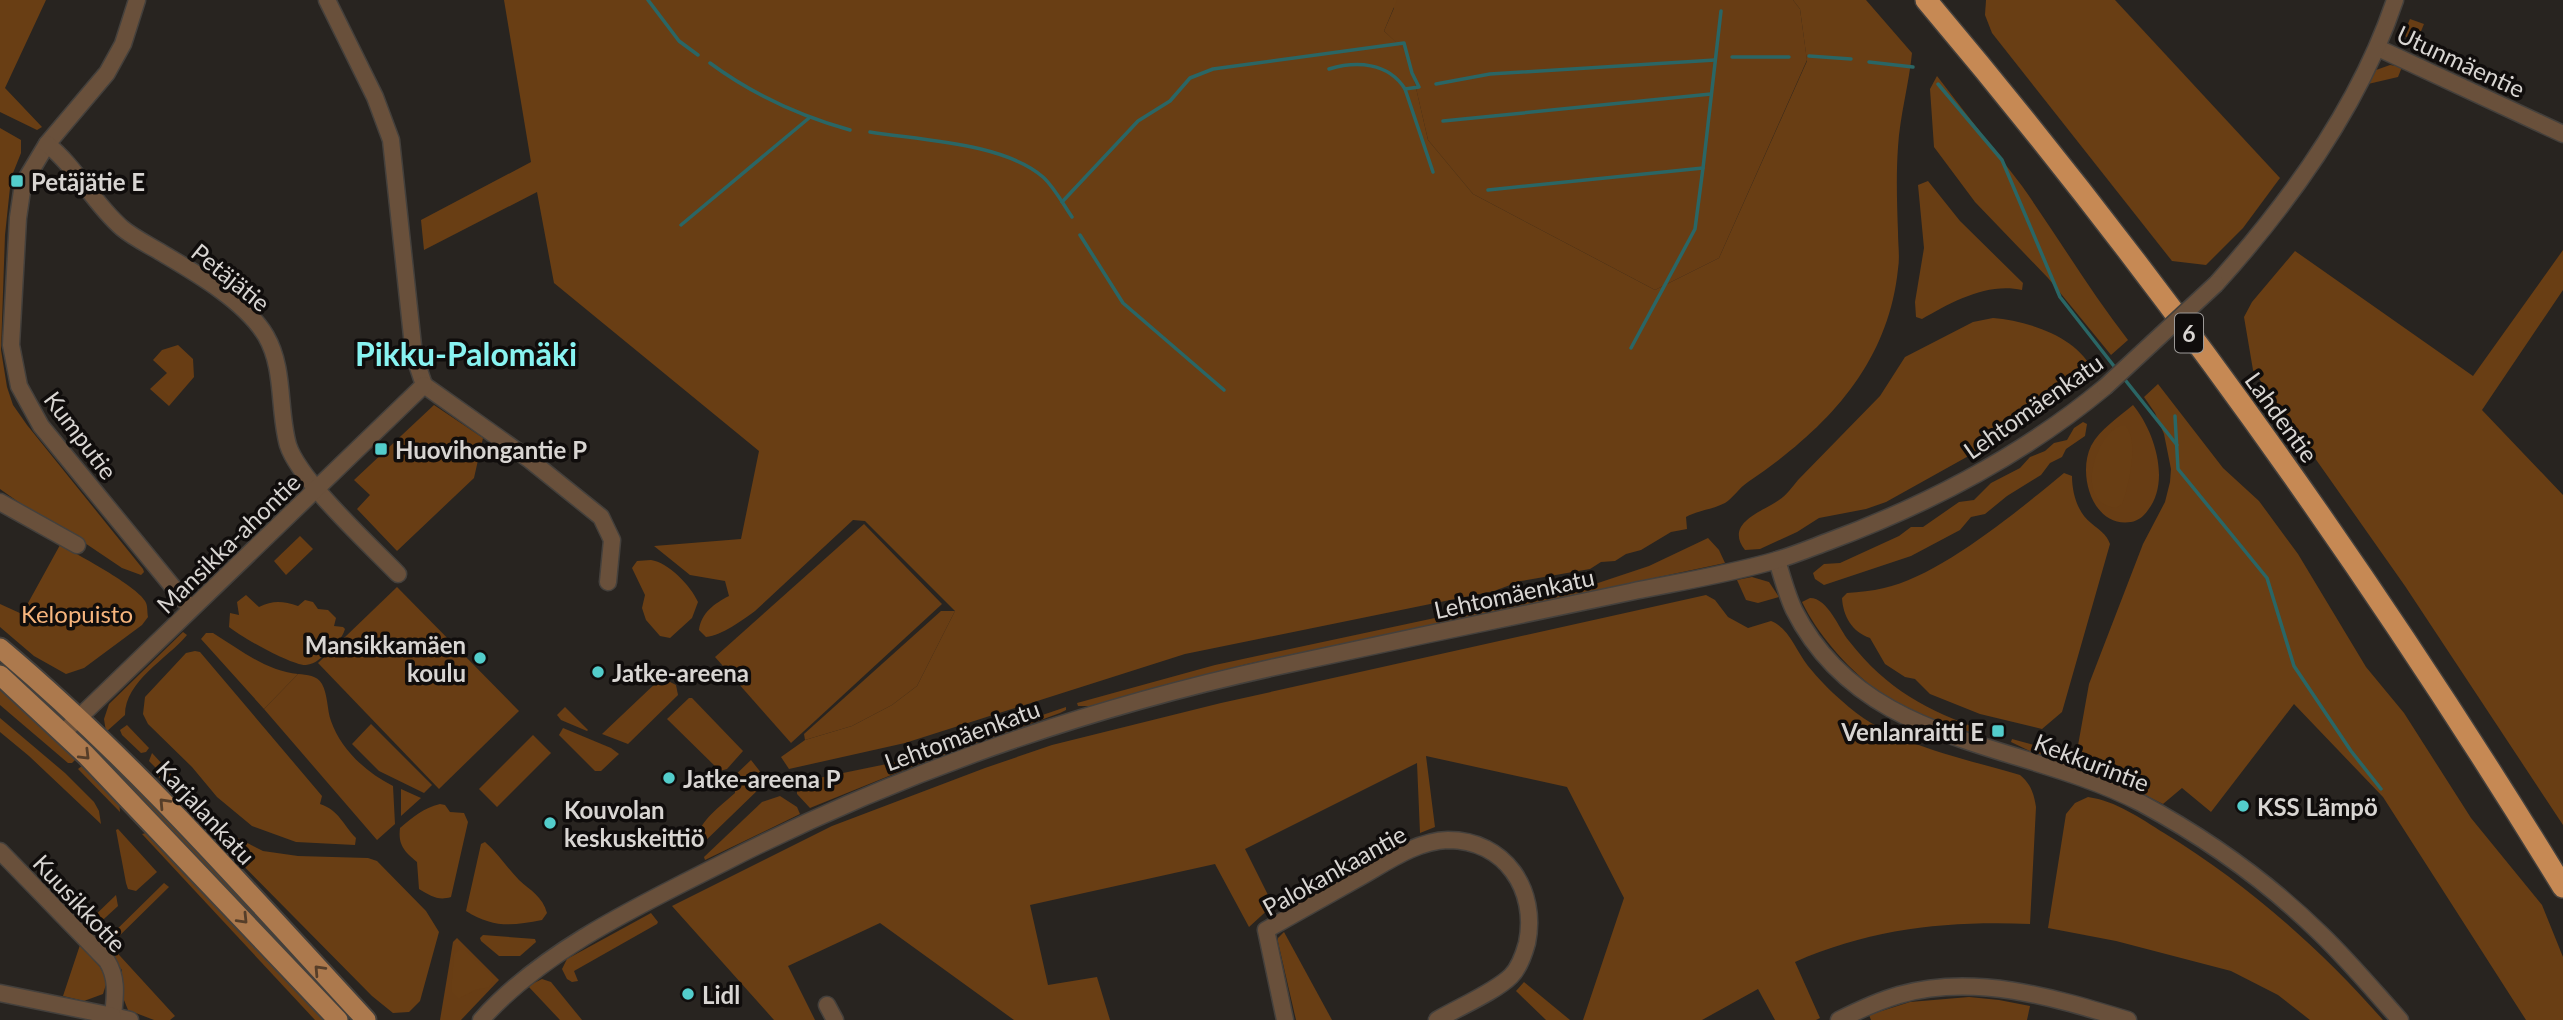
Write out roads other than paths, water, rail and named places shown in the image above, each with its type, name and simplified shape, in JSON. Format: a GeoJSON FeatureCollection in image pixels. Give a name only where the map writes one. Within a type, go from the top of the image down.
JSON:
{"type":"FeatureCollection","features":[{"type":"Feature","properties":{"kind":"highway","name":"Lahdentie"},"geometry":{"type":"LineString","coordinates":[[1926,0],[2116,236],[2296,481],[2475,746],[2563,887]]}},
{"type":"Feature","properties":{"kind":"main road","name":"Karjalankatu"},"geometry":{"type":"LineString","coordinates":[[0,648],[78,717],[132,770],[366,1020]]}},
{"type":"Feature","properties":{"kind":"main road","name":"Karjalankatu"},"geometry":{"type":"LineString","coordinates":[[0,675],[63,733],[338,1020]]}},
{"type":"Feature","properties":{"kind":"street","name":"Kumputie"},"geometry":{"type":"LineString","coordinates":[[137,0],[122,44],[107,74],[47,144],[28,172],[20,199],[11,322],[13,366],[19,386],[41,426],[191,609]]}},
{"type":"Feature","properties":{"kind":"street"},"geometry":{"type":"LineString","coordinates":[[327,0],[375,97],[391,140],[414,355],[424,385],[520,453],[601,517],[612,540],[608,582]]}},
{"type":"Feature","properties":{"kind":"street","name":"Lehtomäenkatu"},"geometry":{"type":"LineString","coordinates":[[481,1020],[544,962],[701,873],[866,796],[1011,740],[1131,703],[1274,667],[1777,560],[1915,507],[1963,481],[2060,421],[2105,387],[2216,284],[2263,229],[2333,128],[2378,48],[2395,0]]}},
{"type":"Feature","properties":{"kind":"street","name":"Utunmäentie"},"geometry":{"type":"LineString","coordinates":[[2378,48],[2563,134]]}},
{"type":"Feature","properties":{"kind":"street","name":"Petäjätie"},"geometry":{"type":"LineString","coordinates":[[47,144],[64,158],[97,202],[122,228],[204,279],[233,301],[261,329],[277,362],[279,396],[288,443],[301,469],[398,574]]}},
{"type":"Feature","properties":{"kind":"street","name":"Mansikka-ahontie"},"geometry":{"type":"LineString","coordinates":[[63,733],[424,385]]}},
{"type":"Feature","properties":{"kind":"street"},"geometry":{"type":"LineString","coordinates":[[0,502],[77,545]]}},
{"type":"Feature","properties":{"kind":"street","name":"Kekkurintie"},"geometry":{"type":"LineString","coordinates":[[1777,560],[1793,608],[1814,643],[1846,678],[1868,696],[1925,727],[2103,786],[2180,826],[2267,886],[2322,934],[2400,1020]]}},
{"type":"Feature","properties":{"kind":"street","name":"Palokankaantie"},"geometry":{"type":"LineString","coordinates":[[1285,1020],[1266,930],[1413,848],[1448,840],[1487,849],[1501,859],[1521,883],[1531,916],[1521,962],[1511,976],[1437,1020]]}},
{"type":"Feature","properties":{"kind":"street","name":"Kuusikkotie"},"geometry":{"type":"LineString","coordinates":[[0,851],[107,961],[115,977],[122,1018]]}},
{"type":"Feature","properties":{"kind":"street"},"geometry":{"type":"LineString","coordinates":[[1839,1020],[1899,995],[1945,987],[2028,993],[2096,1016],[2127,1020]]}},
{"type":"Feature","properties":{"kind":"street"},"geometry":{"type":"LineString","coordinates":[[0,993],[122,1018]]}},
{"type":"Feature","properties":{"kind":"street"},"geometry":{"type":"LineString","coordinates":[[827,1004],[835,1020]]}},
{"type":"Feature","properties":{"kind":"waterway"},"geometry":{"type":"LineString","coordinates":[[648,0],[679,41],[698,55]]}},
{"type":"Feature","properties":{"kind":"waterway"},"geometry":{"type":"LineString","coordinates":[[1488,190],[1703,168],[1721,11]]}},
{"type":"Feature","properties":{"kind":"waterway"},"geometry":{"type":"LineString","coordinates":[[1062,202],[1138,121],[1170,101],[1190,78],[1213,69],[1404,43],[1412,73],[1419,87],[1405,89],[1390,73],[1371,66],[1350,65],[1329,69]]}},
{"type":"Feature","properties":{"kind":"waterway"},"geometry":{"type":"LineString","coordinates":[[1809,56],[1851,59]]}},
{"type":"Feature","properties":{"kind":"waterway"},"geometry":{"type":"LineString","coordinates":[[1732,57],[1789,57]]}},
{"type":"Feature","properties":{"kind":"waterway"},"geometry":{"type":"LineString","coordinates":[[1436,84],[1490,74],[1715,60]]}},
{"type":"Feature","properties":{"kind":"waterway"},"geometry":{"type":"LineString","coordinates":[[1869,62],[1913,67]]}},
{"type":"Feature","properties":{"kind":"waterway"},"geometry":{"type":"LineString","coordinates":[[710,63],[777,103],[850,130]]}},
{"type":"Feature","properties":{"kind":"waterway"},"geometry":{"type":"LineString","coordinates":[[1938,84],[2002,160],[2060,297],[2117,370]]}},
{"type":"Feature","properties":{"kind":"waterway"},"geometry":{"type":"LineString","coordinates":[[1405,89],[1433,172]]}},
{"type":"Feature","properties":{"kind":"waterway"},"geometry":{"type":"LineString","coordinates":[[1443,121],[1711,94]]}},
{"type":"Feature","properties":{"kind":"waterway"},"geometry":{"type":"LineString","coordinates":[[681,225],[809,118]]}},
{"type":"Feature","properties":{"kind":"waterway"},"geometry":{"type":"LineString","coordinates":[[870,132],[961,145],[1007,157],[1043,177],[1072,217]]}},
{"type":"Feature","properties":{"kind":"waterway"},"geometry":{"type":"LineString","coordinates":[[1631,348],[1695,229],[1703,168]]}},
{"type":"Feature","properties":{"kind":"waterway"},"geometry":{"type":"LineString","coordinates":[[1080,235],[1123,303],[1224,390]]}},
{"type":"Feature","properties":{"kind":"waterway"},"geometry":{"type":"LineString","coordinates":[[2122,376],[2177,445]]}},
{"type":"Feature","properties":{"kind":"waterway"},"geometry":{"type":"LineString","coordinates":[[2175,416],[2178,469],[2267,578],[2294,666],[2351,751],[2381,789]]}},
{"type":"Feature","properties":{"kind":"place","name":"Petäjätie E"},"geometry":{"type":"Point","coordinates":[17,181]}},
{"type":"Feature","properties":{"kind":"place","name":"Huovihongantie P"},"geometry":{"type":"Point","coordinates":[381,449]}},
{"type":"Feature","properties":{"kind":"place","name":"Mansikkamäen koulu"},"geometry":{"type":"Point","coordinates":[480,658]}},
{"type":"Feature","properties":{"kind":"place","name":"Jatke-areena"},"geometry":{"type":"Point","coordinates":[598,672]}},
{"type":"Feature","properties":{"kind":"place","name":"Venlanraitti E"},"geometry":{"type":"Point","coordinates":[1998,731]}},
{"type":"Feature","properties":{"kind":"place","name":"Jatke-areena P"},"geometry":{"type":"Point","coordinates":[669,778]}},
{"type":"Feature","properties":{"kind":"place","name":"KSS Lämpö"},"geometry":{"type":"Point","coordinates":[2243,806]}},
{"type":"Feature","properties":{"kind":"place","name":"Kouvolan keskuskeittiö"},"geometry":{"type":"Point","coordinates":[550,823]}},
{"type":"Feature","properties":{"kind":"place","name":"Lidl"},"geometry":{"type":"Point","coordinates":[688,994]}},
{"type":"Feature","properties":{"kind":"district","name":"Pikku-Palomäki"},"geometry":{"type":"Point","coordinates":[466,353]}},
{"type":"Feature","properties":{"kind":"park label","name":"Kelopuisto"},"geometry":{"type":"Point","coordinates":[77,613]}}]}
